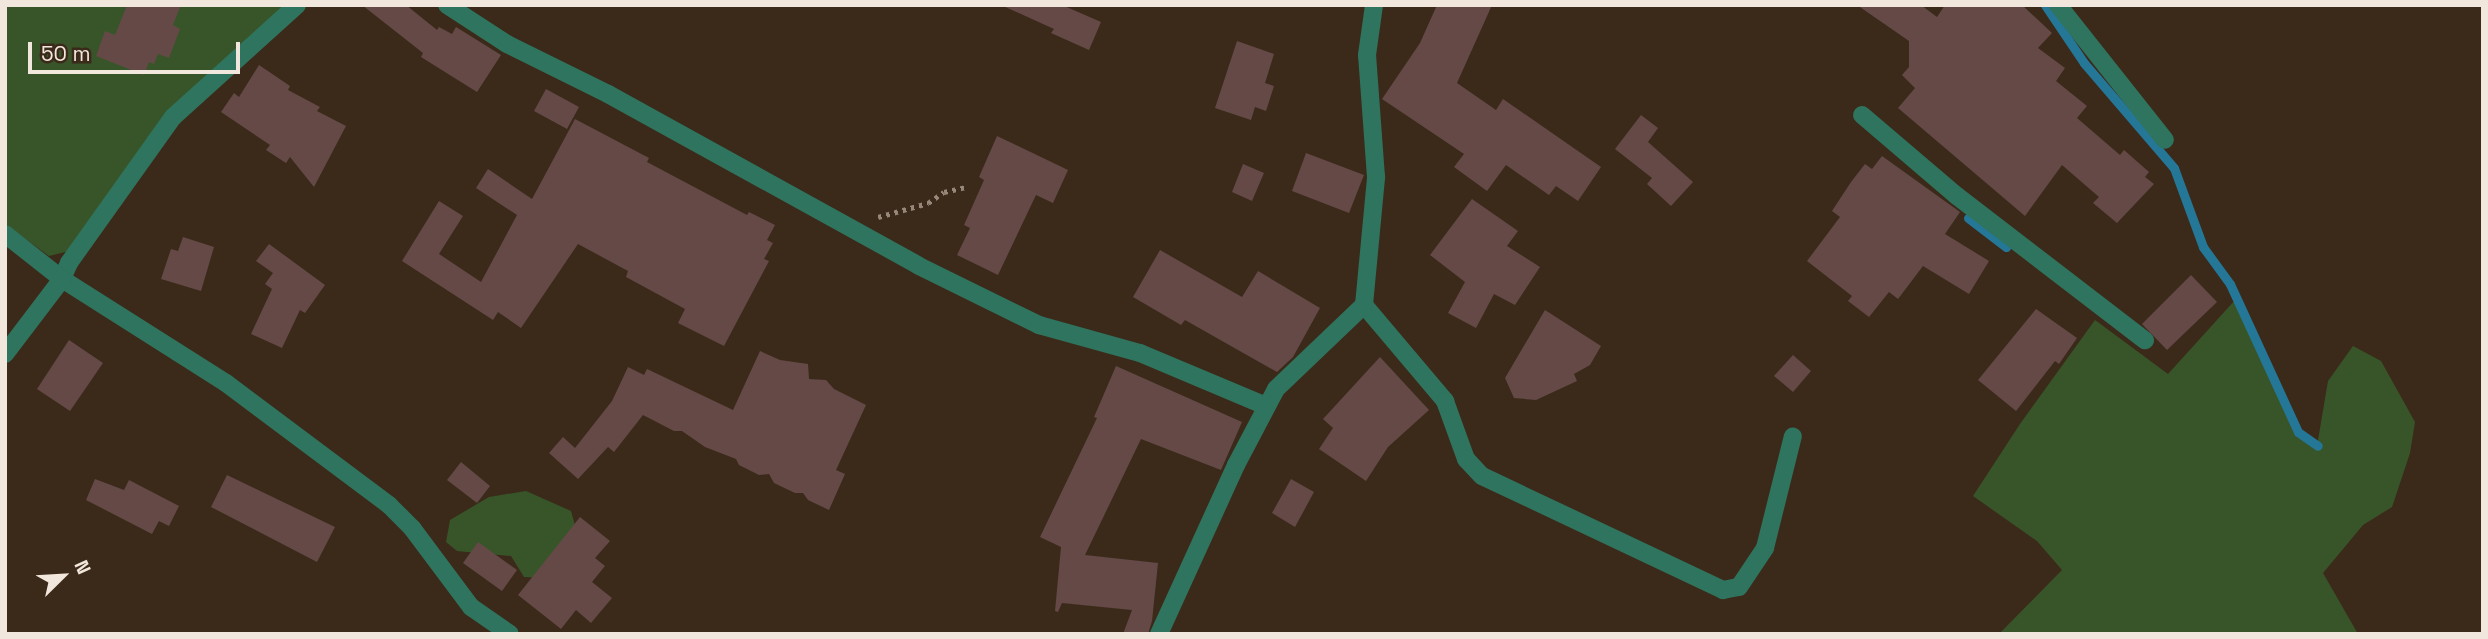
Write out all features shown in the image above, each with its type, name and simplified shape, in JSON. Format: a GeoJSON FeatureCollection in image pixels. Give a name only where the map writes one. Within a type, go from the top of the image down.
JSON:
{"type":"FeatureCollection","features":[{"type":"Feature","properties":{"kind":"street"},"geometry":{"type":"LineString","coordinates":[[5,354],[62,279],[69,262],[173,117],[297,5]]}},
{"type":"Feature","properties":{"kind":"street"},"geometry":{"type":"LineString","coordinates":[[447,5],[507,44],[608,94],[919,266],[1039,325],[1140,353],[1266,407]]}},
{"type":"Feature","properties":{"kind":"street"},"geometry":{"type":"LineString","coordinates":[[1158,634],[1266,407],[1289,373],[1364,304],[1376,177],[1367,55],[1374,5]]}},
{"type":"Feature","properties":{"kind":"street"},"geometry":{"type":"LineString","coordinates":[[2058,5],[2165,140]]}},
{"type":"Feature","properties":{"kind":"street"},"geometry":{"type":"LineString","coordinates":[[1862,115],[1956,196],[2145,340]]}},
{"type":"Feature","properties":{"kind":"street"},"geometry":{"type":"LineString","coordinates":[[5,234],[62,279],[226,383],[388,505],[412,528],[482,625],[510,634]]}},
{"type":"Feature","properties":{"kind":"street"},"geometry":{"type":"LineString","coordinates":[[1364,304],[1445,401],[1466,459],[1482,476],[1723,590],[1740,587],[1765,548],[1793,436]]}},
{"type":"Feature","properties":{"kind":"path"},"geometry":{"type":"LineString","coordinates":[[852,229],[870,219],[928,203],[944,192],[966,187]]}},
{"type":"Feature","properties":{"kind":"green space"},"geometry":{"type":"Polygon","coordinates":[[[5,5],[287,5],[167,115],[69,251],[49,256],[5,224],[5,5]]]}},
{"type":"Feature","properties":{"kind":"green space"},"geometry":{"type":"Polygon","coordinates":[[[2236,299],[2298,432],[2317,446],[2328,381],[2353,346],[2381,361],[2415,422],[2410,453],[2392,507],[2363,525],[2323,573],[2358,634],[1999,634],[2062,570],[2037,541],[1973,496],[2020,424],[2095,320],[2168,374],[2236,299]]]}},
{"type":"Feature","properties":{"kind":"green space"},"geometry":{"type":"Polygon","coordinates":[[[526,491],[571,511],[576,529],[547,578],[524,577],[511,556],[457,551],[446,542],[450,520],[489,497],[526,491]]]}},
{"type":"Feature","properties":{"kind":"building"},"geometry":{"type":"Polygon","coordinates":[[[127,5],[181,5],[173,25],[180,29],[169,58],[158,54],[154,64],[149,62],[144,75],[96,56],[105,31],[115,35],[127,5]]]}},
{"type":"Feature","properties":{"kind":"building"},"geometry":{"type":"Polygon","coordinates":[[[362,5],[406,5],[437,30],[439,27],[452,34],[456,27],[501,55],[477,92],[421,57],[423,53],[362,5]]]}},
{"type":"Feature","properties":{"kind":"building"},"geometry":{"type":"Polygon","coordinates":[[[1001,5],[1062,5],[1101,22],[1089,50],[1051,33],[1054,29],[1001,5]]]}},
{"type":"Feature","properties":{"kind":"building"},"geometry":{"type":"Polygon","coordinates":[[[1437,5],[1492,5],[1457,83],[1496,110],[1503,99],[1601,167],[1578,201],[1556,186],[1549,195],[1506,165],[1487,191],[1454,167],[1464,154],[1382,99],[1420,43],[1437,5]]]}},
{"type":"Feature","properties":{"kind":"building"},"geometry":{"type":"Polygon","coordinates":[[[1857,5],[1921,5],[1937,17],[1945,5],[2022,5],[2052,33],[2038,48],[2065,68],[2056,81],[2087,106],[2077,118],[2120,155],[2124,150],[2149,172],[2145,177],[2154,184],[2117,223],[2093,203],[2099,197],[2062,165],[2025,216],[1898,108],[1915,88],[1902,75],[1909,67],[1909,41],[1857,5]]]}},
{"type":"Feature","properties":{"kind":"building"},"geometry":{"type":"Polygon","coordinates":[[[1237,41],[1274,54],[1265,83],[1274,86],[1266,111],[1255,107],[1251,120],[1215,108],[1237,41]]]}},
{"type":"Feature","properties":{"kind":"building"},"geometry":{"type":"Polygon","coordinates":[[[259,65],[290,86],[288,90],[320,107],[317,111],[346,126],[314,187],[290,157],[286,163],[266,150],[270,145],[221,112],[234,93],[239,97],[259,65]]]}},
{"type":"Feature","properties":{"kind":"building"},"geometry":{"type":"Polygon","coordinates":[[[546,89],[579,107],[567,129],[534,111],[546,89]]]}},
{"type":"Feature","properties":{"kind":"building"},"geometry":{"type":"Polygon","coordinates":[[[1641,115],[1658,128],[1648,142],[1693,182],[1671,206],[1647,184],[1652,178],[1615,149],[1641,115]]]}},
{"type":"Feature","properties":{"kind":"building"},"geometry":{"type":"Polygon","coordinates":[[[575,119],[649,158],[647,162],[747,215],[749,212],[775,225],[767,240],[773,243],[764,259],[769,261],[724,346],[678,323],[685,309],[626,277],[628,271],[578,244],[521,328],[498,312],[493,320],[402,261],[439,201],[463,216],[439,254],[481,282],[517,215],[476,188],[488,169],[532,199],[575,119]]]}},
{"type":"Feature","properties":{"kind":"building"},"geometry":{"type":"Polygon","coordinates":[[[997,136],[1068,170],[1053,203],[1036,195],[998,275],[957,255],[970,228],[964,225],[984,180],[979,177],[997,136]]]}},
{"type":"Feature","properties":{"kind":"building"},"geometry":{"type":"Polygon","coordinates":[[[1306,153],[1364,175],[1349,213],[1292,191],[1306,153]]]}},
{"type":"Feature","properties":{"kind":"building"},"geometry":{"type":"Polygon","coordinates":[[[1882,156],[1960,212],[1945,234],[1989,261],[1969,294],[1923,266],[1898,299],[1889,292],[1869,317],[1848,301],[1852,296],[1807,261],[1840,217],[1832,211],[1851,182],[1865,164],[1872,169],[1882,156]]]}},
{"type":"Feature","properties":{"kind":"building"},"geometry":{"type":"Polygon","coordinates":[[[1243,164],[1264,173],[1252,201],[1232,192],[1243,164]]]}},
{"type":"Feature","properties":{"kind":"building"},"geometry":{"type":"Polygon","coordinates":[[[1472,199],[1518,231],[1507,246],[1540,267],[1515,305],[1494,294],[1476,328],[1448,313],[1465,282],[1430,255],[1472,199]]]}},
{"type":"Feature","properties":{"kind":"building"},"geometry":{"type":"Polygon","coordinates":[[[183,237],[214,247],[201,291],[161,279],[171,249],[178,251],[183,237]]]}},
{"type":"Feature","properties":{"kind":"building"},"geometry":{"type":"Polygon","coordinates":[[[269,244],[325,285],[305,313],[300,310],[282,348],[251,334],[272,289],[265,284],[273,273],[256,261],[269,244]]]}},
{"type":"Feature","properties":{"kind":"building"},"geometry":{"type":"Polygon","coordinates":[[[1160,250],[1242,297],[1258,271],[1320,308],[1293,357],[1277,372],[1185,320],[1181,325],[1133,297],[1160,250]]]}},
{"type":"Feature","properties":{"kind":"building"},"geometry":{"type":"Polygon","coordinates":[[[2191,275],[2217,302],[2167,350],[2142,324],[2191,275]]]}},
{"type":"Feature","properties":{"kind":"building"},"geometry":{"type":"Polygon","coordinates":[[[2036,309],[2077,338],[2059,364],[2055,361],[2016,411],[1978,380],[2036,309]]]}},
{"type":"Feature","properties":{"kind":"building"},"geometry":{"type":"Polygon","coordinates":[[[1545,310],[1601,346],[1590,365],[1574,374],[1577,381],[1536,400],[1514,398],[1505,378],[1545,310]]]}},
{"type":"Feature","properties":{"kind":"building"},"geometry":{"type":"Polygon","coordinates":[[[69,340],[103,363],[70,411],[37,389],[69,340]]]}},
{"type":"Feature","properties":{"kind":"building"},"geometry":{"type":"Polygon","coordinates":[[[760,351],[780,360],[808,364],[809,379],[826,380],[834,389],[866,405],[836,470],[845,474],[829,510],[808,500],[803,493],[795,493],[774,483],[769,474],[759,475],[739,465],[736,459],[705,447],[682,431],[674,431],[643,415],[614,452],[608,447],[578,479],[549,453],[563,437],[575,448],[612,401],[628,367],[644,375],[647,369],[733,410],[760,351]]]}},
{"type":"Feature","properties":{"kind":"building"},"geometry":{"type":"Polygon","coordinates":[[[1793,355],[1811,371],[1793,392],[1774,376],[1793,355]]]}},
{"type":"Feature","properties":{"kind":"building"},"geometry":{"type":"Polygon","coordinates":[[[1380,357],[1429,410],[1388,447],[1366,481],[1319,449],[1333,428],[1323,419],[1380,357]]]}},
{"type":"Feature","properties":{"kind":"building"},"geometry":{"type":"Polygon","coordinates":[[[1116,366],[1242,422],[1221,470],[1141,439],[1085,555],[1158,563],[1152,621],[1148,634],[1123,634],[1132,610],[1062,603],[1058,612],[1055,611],[1061,547],[1040,537],[1097,418],[1094,417],[1116,366]]]}},
{"type":"Feature","properties":{"kind":"building"},"geometry":{"type":"Polygon","coordinates":[[[461,462],[490,486],[477,503],[447,480],[461,462]]]}},
{"type":"Feature","properties":{"kind":"building"},"geometry":{"type":"Polygon","coordinates":[[[227,475],[335,527],[317,562],[211,507],[227,475]]]}},
{"type":"Feature","properties":{"kind":"building"},"geometry":{"type":"Polygon","coordinates":[[[95,479],[124,490],[129,480],[179,506],[169,526],[159,521],[152,534],[86,500],[95,479]]]}},
{"type":"Feature","properties":{"kind":"building"},"geometry":{"type":"Polygon","coordinates":[[[1291,479],[1314,492],[1295,527],[1272,513],[1291,479]]]}},
{"type":"Feature","properties":{"kind":"building"},"geometry":{"type":"Polygon","coordinates":[[[580,517],[610,541],[595,558],[605,566],[592,582],[612,598],[591,623],[576,610],[561,629],[518,595],[580,517]]]}},
{"type":"Feature","properties":{"kind":"building"},"geometry":{"type":"Polygon","coordinates":[[[478,542],[517,570],[502,591],[463,563],[478,542]]]}},
{"type":"Feature","properties":{"kind":"waterway"},"geometry":{"type":"LineString","coordinates":[[2045,5],[2084,63],[2174,168],[2203,247],[2230,284],[2298,432],[2318,446]]}},
{"type":"Feature","properties":{"kind":"waterway"},"geometry":{"type":"LineString","coordinates":[[1968,218],[2006,247]]}}]}
